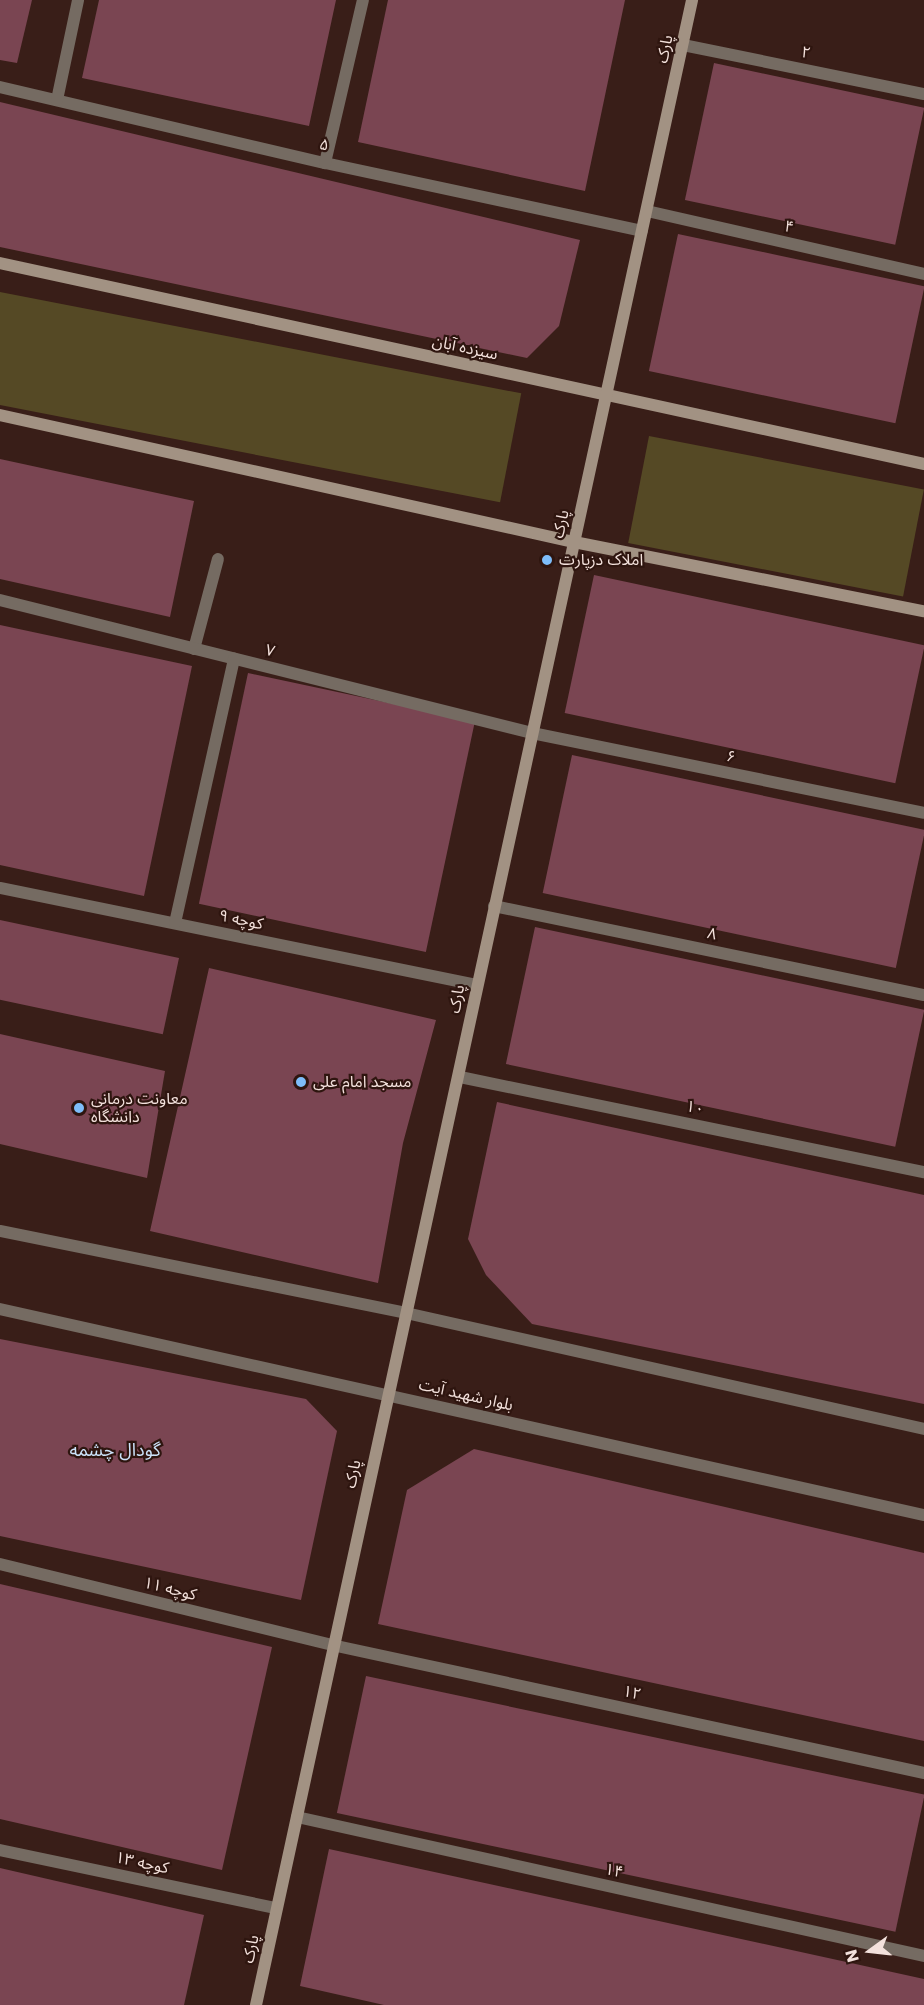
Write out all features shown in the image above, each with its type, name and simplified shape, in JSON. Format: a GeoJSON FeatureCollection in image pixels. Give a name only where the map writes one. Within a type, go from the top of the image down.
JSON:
{"type":"FeatureCollection","features":[{"type":"Feature","properties":{"kind":"main road","name":"پارک"},"geometry":{"type":"LineString","coordinates":[[256,2005],[332,1645],[460,1077],[476,985],[692,0]]}},
{"type":"Feature","properties":{"kind":"main road","name":"سیزده آبان"},"geometry":{"type":"LineString","coordinates":[[0,263],[924,464]]}},
{"type":"Feature","properties":{"kind":"main road"},"geometry":{"type":"LineString","coordinates":[[0,415],[574,542],[924,611]]}},
{"type":"Feature","properties":{"kind":"street"},"geometry":{"type":"LineString","coordinates":[[57,100],[78,0]]}},
{"type":"Feature","properties":{"kind":"street"},"geometry":{"type":"LineString","coordinates":[[325,162],[363,0]]}},
{"type":"Feature","properties":{"kind":"street","name":"۲"},"geometry":{"type":"LineString","coordinates":[[682,45],[924,93]]}},
{"type":"Feature","properties":{"kind":"street","name":"۵"},"geometry":{"type":"LineString","coordinates":[[0,87],[325,162],[642,231]]}},
{"type":"Feature","properties":{"kind":"street","name":"۴"},"geometry":{"type":"LineString","coordinates":[[647,211],[924,274]]}},
{"type":"Feature","properties":{"kind":"street"},"geometry":{"type":"LineString","coordinates":[[194,649],[218,559]]}},
{"type":"Feature","properties":{"kind":"street","name":"۷"},"geometry":{"type":"LineString","coordinates":[[0,600],[532,734]]}},
{"type":"Feature","properties":{"kind":"street"},"geometry":{"type":"LineString","coordinates":[[175,924],[234,658]]}},
{"type":"Feature","properties":{"kind":"street","name":"۶"},"geometry":{"type":"LineString","coordinates":[[532,734],[924,813]]}},
{"type":"Feature","properties":{"kind":"street","name":"کوچه ۹"},"geometry":{"type":"LineString","coordinates":[[0,888],[476,985]]}},
{"type":"Feature","properties":{"kind":"street","name":"۸"},"geometry":{"type":"LineString","coordinates":[[494,906],[924,995]]}},
{"type":"Feature","properties":{"kind":"street","name":"۱۰"},"geometry":{"type":"LineString","coordinates":[[460,1077],[924,1172]]}},
{"type":"Feature","properties":{"kind":"street"},"geometry":{"type":"LineString","coordinates":[[0,1231],[406,1313],[924,1429]]}},
{"type":"Feature","properties":{"kind":"street","name":"بلوار شهید آیت"},"geometry":{"type":"LineString","coordinates":[[0,1309],[924,1515]]}},
{"type":"Feature","properties":{"kind":"street","name":"کوچه ۱۱"},"geometry":{"type":"LineString","coordinates":[[0,1564],[332,1645]]}},
{"type":"Feature","properties":{"kind":"street","name":"۱۲"},"geometry":{"type":"LineString","coordinates":[[332,1645],[924,1773]]}},
{"type":"Feature","properties":{"kind":"street","name":"۱۴"},"geometry":{"type":"LineString","coordinates":[[297,1817],[924,1956]]}},
{"type":"Feature","properties":{"kind":"street","name":"کوچه ۱۳"},"geometry":{"type":"LineString","coordinates":[[0,1850],[276,1908]]}},
{"type":"Feature","properties":{"kind":"shaded area"},"geometry":{"type":"Polygon","coordinates":[[[0,292],[521,393],[500,502],[0,405],[0,292]]]}},
{"type":"Feature","properties":{"kind":"shaded area"},"geometry":{"type":"Polygon","coordinates":[[[649,436],[924,489],[903,596],[628,543],[649,436]]]}},
{"type":"Feature","properties":{"kind":"building"},"geometry":{"type":"Polygon","coordinates":[[[0,0],[32,0],[17,63],[0,60],[0,0]]]}},
{"type":"Feature","properties":{"kind":"building"},"geometry":{"type":"Polygon","coordinates":[[[99,0],[336,0],[309,126],[82,78],[99,0]]]}},
{"type":"Feature","properties":{"kind":"building"},"geometry":{"type":"Polygon","coordinates":[[[388,0],[625,0],[585,191],[358,142],[388,0]]]}},
{"type":"Feature","properties":{"kind":"building"},"geometry":{"type":"Polygon","coordinates":[[[714,63],[924,108],[895,245],[685,200],[714,63]]]}},
{"type":"Feature","properties":{"kind":"building"},"geometry":{"type":"Polygon","coordinates":[[[0,102],[580,240],[559,326],[527,358],[0,247],[0,102]]]}},
{"type":"Feature","properties":{"kind":"building"},"geometry":{"type":"Polygon","coordinates":[[[678,234],[924,286],[895,423],[649,371],[678,234]]]}},
{"type":"Feature","properties":{"kind":"building"},"geometry":{"type":"Polygon","coordinates":[[[0,459],[194,501],[170,617],[0,579],[0,459]]]}},
{"type":"Feature","properties":{"kind":"building"},"geometry":{"type":"Polygon","coordinates":[[[594,575],[924,645],[895,783],[565,713],[594,575]]]}},
{"type":"Feature","properties":{"kind":"building"},"geometry":{"type":"Polygon","coordinates":[[[0,625],[192,666],[144,896],[0,865],[0,625]]]}},
{"type":"Feature","properties":{"kind":"building"},"geometry":{"type":"Polygon","coordinates":[[[248,673],[475,721],[426,952],[199,904],[248,673]]]}},
{"type":"Feature","properties":{"kind":"building"},"geometry":{"type":"Polygon","coordinates":[[[572,755],[924,830],[896,968],[543,893],[572,755]]]}},
{"type":"Feature","properties":{"kind":"building"},"geometry":{"type":"Polygon","coordinates":[[[0,920],[179,958],[163,1034],[0,1000],[0,920]]]}},
{"type":"Feature","properties":{"kind":"building"},"geometry":{"type":"Polygon","coordinates":[[[535,927],[924,1010],[895,1147],[506,1064],[535,927]]]}},
{"type":"Feature","properties":{"kind":"building","name":"مسجد امام علی"},"geometry":{"type":"Polygon","coordinates":[[[209,968],[436,1020],[403,1143],[378,1283],[150,1231],[209,968]]]}},
{"type":"Feature","properties":{"kind":"building","name":"معاونت درمانی دانشگاه"},"geometry":{"type":"Polygon","coordinates":[[[0,1034],[165,1071],[147,1178],[0,1144],[0,1034]]]}},
{"type":"Feature","properties":{"kind":"building"},"geometry":{"type":"Polygon","coordinates":[[[497,1102],[924,1195],[924,1404],[532,1324],[486,1275],[468,1239],[497,1102]]]}},
{"type":"Feature","properties":{"kind":"building"},"geometry":{"type":"Polygon","coordinates":[[[0,1339],[306,1399],[337,1431],[301,1600],[0,1536],[0,1339]]]}},
{"type":"Feature","properties":{"kind":"building"},"geometry":{"type":"Polygon","coordinates":[[[474,1449],[924,1553],[924,1741],[378,1624],[407,1490],[474,1449]]]}},
{"type":"Feature","properties":{"kind":"building"},"geometry":{"type":"Polygon","coordinates":[[[0,1584],[272,1647],[222,1870],[0,1819],[0,1584]]]}},
{"type":"Feature","properties":{"kind":"building"},"geometry":{"type":"Polygon","coordinates":[[[366,1676],[924,1795],[895,1932],[337,1813],[366,1676]]]}},
{"type":"Feature","properties":{"kind":"building"},"geometry":{"type":"Polygon","coordinates":[[[329,1849],[924,1979],[924,2005],[384,2005],[300,1986],[329,1849]]]}},
{"type":"Feature","properties":{"kind":"building"},"geometry":{"type":"Polygon","coordinates":[[[0,1868],[204,1915],[184,2005],[0,2005],[0,1868]]]}},
{"type":"Feature","properties":{"kind":"place","name":"املاک دزپارت"},"geometry":{"type":"Point","coordinates":[547,560]}},
{"type":"Feature","properties":{"kind":"place","name":"مسجد امام علی"},"geometry":{"type":"Point","coordinates":[301,1082]}},
{"type":"Feature","properties":{"kind":"place","name":"معاونت درمانی دانشگاه"},"geometry":{"type":"Point","coordinates":[79,1108]}},
{"type":"Feature","properties":{"kind":"district","name":"گودال چشمه"},"geometry":{"type":"Point","coordinates":[115,1450]}}]}
